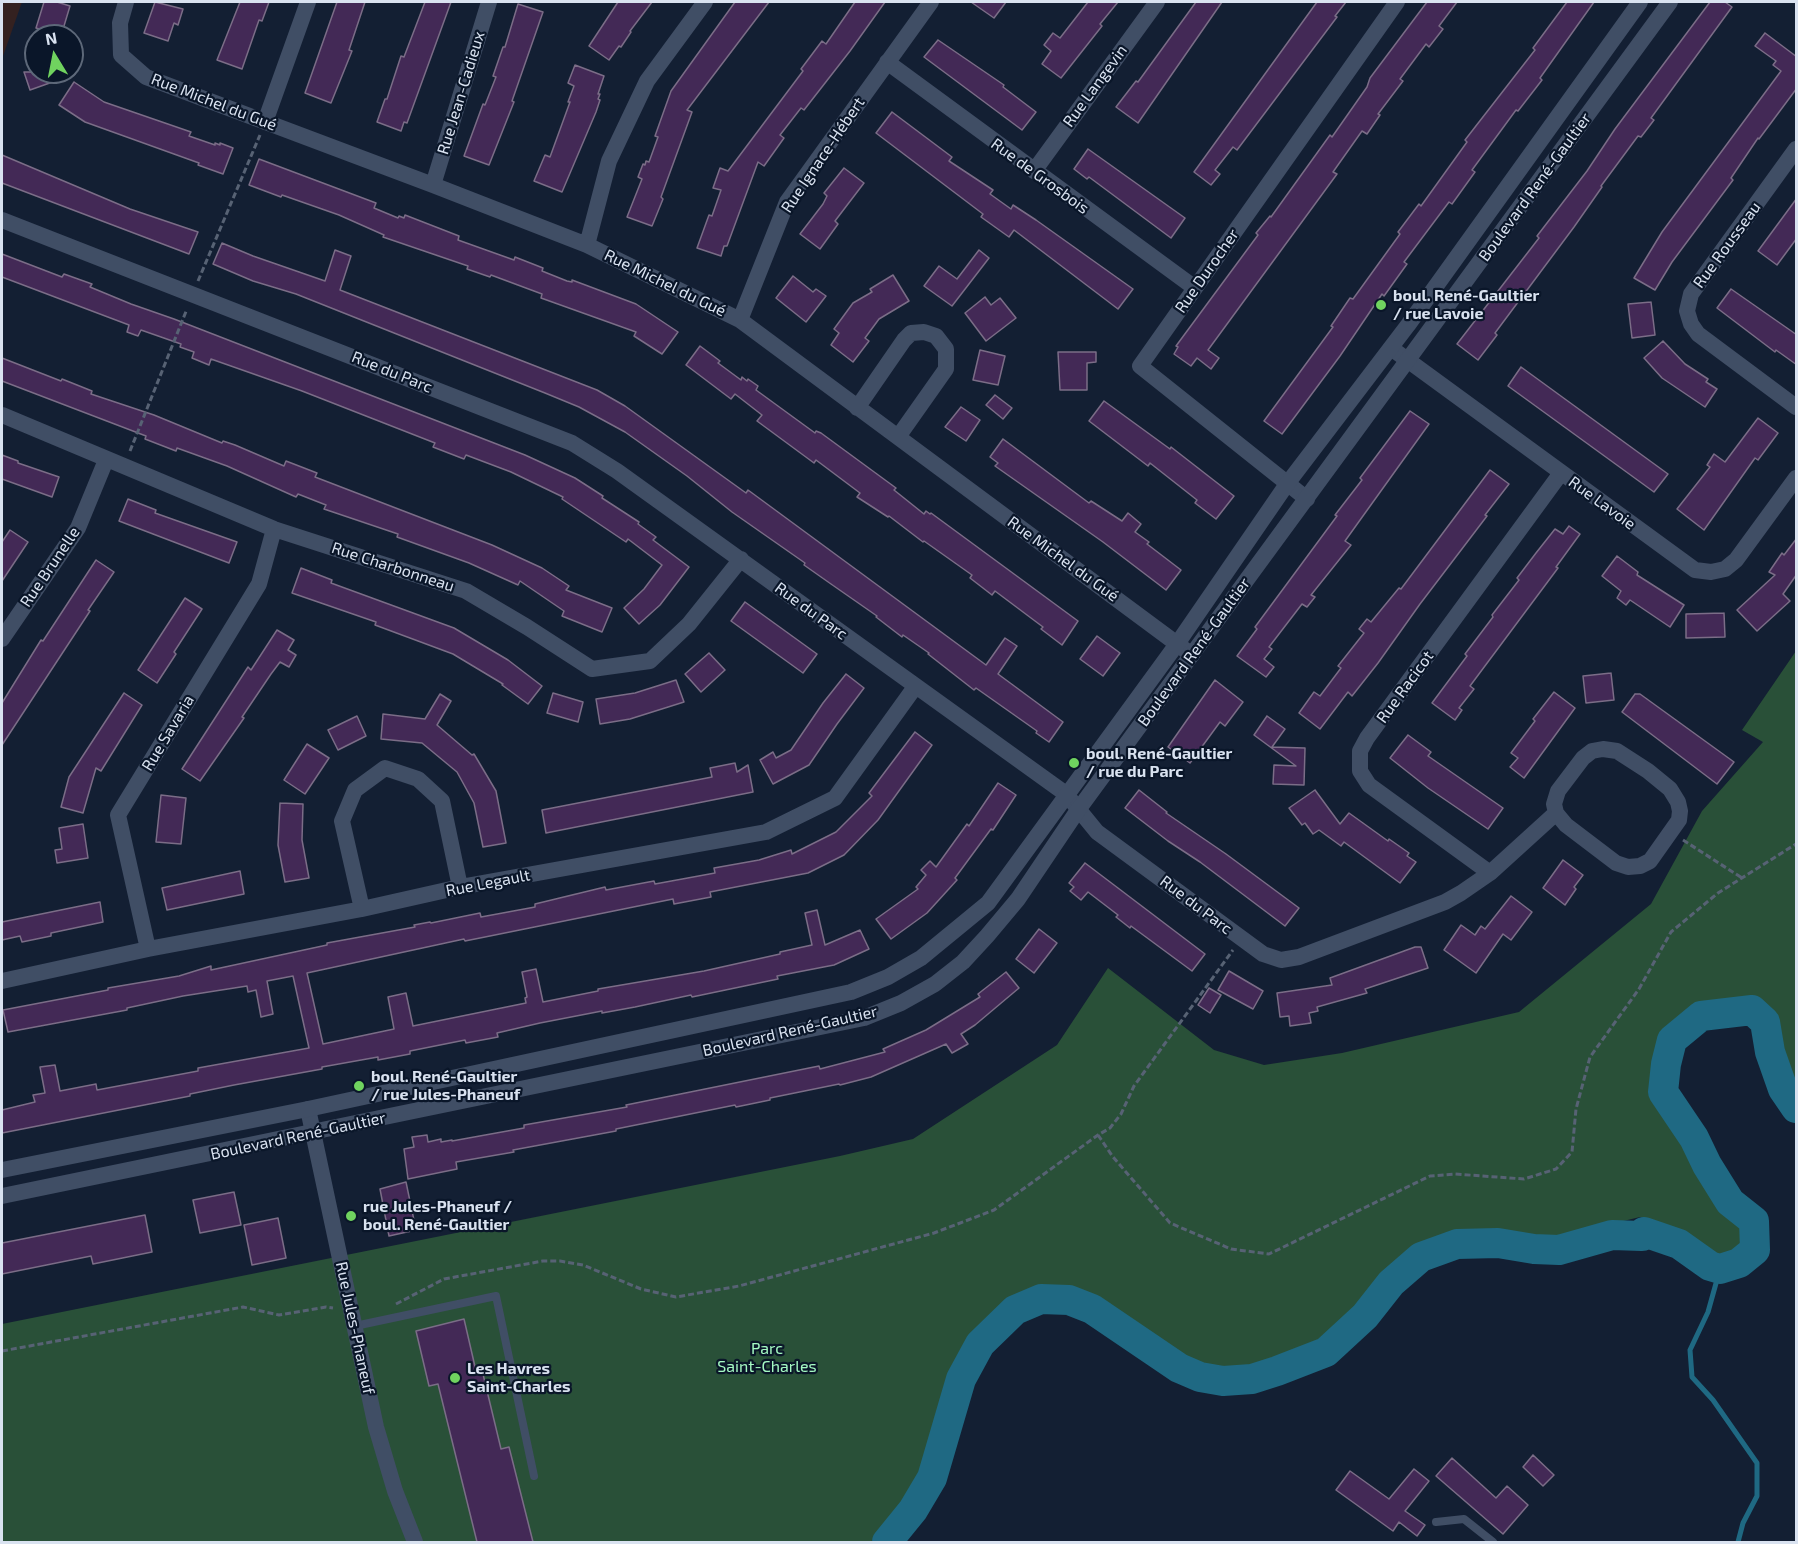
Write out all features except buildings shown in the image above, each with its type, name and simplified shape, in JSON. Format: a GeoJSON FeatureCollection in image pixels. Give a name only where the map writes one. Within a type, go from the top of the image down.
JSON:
{"type":"FeatureCollection","features":[{"type":"Feature","properties":{"kind":"street","name":"Rue Michel du Gué"},"geometry":{"type":"LineString","coordinates":[[126,2],[120,23],[120,55],[146,77],[587,245],[740,320],[1192,655]]}},
{"type":"Feature","properties":{"kind":"street"},"geometry":{"type":"LineString","coordinates":[[265,122],[308,2]]}},
{"type":"Feature","properties":{"kind":"street","name":"Rue Jean-Cadieux"},"geometry":{"type":"LineString","coordinates":[[433,185],[489,2]]}},
{"type":"Feature","properties":{"kind":"street"},"geometry":{"type":"LineString","coordinates":[[587,245],[609,161],[647,81],[705,2]]}},
{"type":"Feature","properties":{"kind":"street","name":"Rue Ignace-Hébert"},"geometry":{"type":"LineString","coordinates":[[740,320],[787,202],[931,2]]}},
{"type":"Feature","properties":{"kind":"street","name":"Rue Langevin"},"geometry":{"type":"LineString","coordinates":[[1034,171],[1157,2]]}},
{"type":"Feature","properties":{"kind":"street","name":"Rue Durocher"},"geometry":{"type":"LineString","coordinates":[[1306,499],[1140,366],[1397,2]]}},
{"type":"Feature","properties":{"kind":"street","name":"Boulevard René-Gaultier"},"geometry":{"type":"LineString","coordinates":[[2,1170],[309,1109],[851,992],[921,958],[988,903],[1177,644],[1287,484],[1391,348],[1640,2]]}},
{"type":"Feature","properties":{"kind":"street","name":"Boulevard René-Gaultier"},"geometry":{"type":"LineString","coordinates":[[2,1196],[864,1018],[901,1003],[944,976],[963,962],[1018,899],[1078,810],[1670,2]]}},
{"type":"Feature","properties":{"kind":"street","name":"Rue de Grosbois"},"geometry":{"type":"LineString","coordinates":[[887,62],[1195,288]]}},
{"type":"Feature","properties":{"kind":"street","name":"Rue Rousseau"},"geometry":{"type":"LineString","coordinates":[[1797,149],[1691,294],[1687,311],[1691,324],[1698,334],[1797,406]]}},
{"type":"Feature","properties":{"kind":"street","name":"Rue du Parc"},"geometry":{"type":"LineString","coordinates":[[2,220],[572,443],[617,471],[741,559],[1066,794],[1098,832],[1263,954],[1281,960],[1299,957],[1445,902],[1461,894],[1490,873],[1556,813]]}},
{"type":"Feature","properties":{"kind":"street"},"geometry":{"type":"LineString","coordinates":[[857,408],[911,333],[924,332],[936,336],[946,349],[946,369],[898,437]]}},
{"type":"Feature","properties":{"kind":"street","name":"Rue Lavoie"},"geometry":{"type":"LineString","coordinates":[[1391,348],[1695,570],[1712,572],[1725,569],[1736,560],[1797,478]]}},
{"type":"Feature","properties":{"kind":"street","name":"Rue Charbonneau"},"geometry":{"type":"LineString","coordinates":[[2,415],[274,529],[466,591],[592,669],[650,661],[689,624],[741,559]]}},
{"type":"Feature","properties":{"kind":"street","name":"Rue Brunelle"},"geometry":{"type":"LineString","coordinates":[[2,639],[78,528],[106,460]]}},
{"type":"Feature","properties":{"kind":"street","name":"Rue Racicot"},"geometry":{"type":"LineString","coordinates":[[1490,873],[1369,785],[1360,771],[1360,751],[1561,473]]}},
{"type":"Feature","properties":{"kind":"street","name":"Rue Savaria"},"geometry":{"type":"LineString","coordinates":[[148,949],[118,815],[259,584],[274,529]]}},
{"type":"Feature","properties":{"kind":"street","name":"Rue Legault"},"geometry":{"type":"LineString","coordinates":[[2,981],[148,949],[362,909],[460,887],[766,832],[835,798],[915,687]]}},
{"type":"Feature","properties":{"kind":"street"},"geometry":{"type":"LineString","coordinates":[[1603,749],[1617,751],[1670,789],[1678,802],[1680,811],[1679,820],[1671,832],[1650,861],[1640,866],[1628,867],[1616,863],[1566,825],[1556,813],[1554,804],[1558,791],[1583,758],[1603,749]]}},
{"type":"Feature","properties":{"kind":"street"},"geometry":{"type":"LineString","coordinates":[[362,909],[342,822],[355,790],[385,768],[418,778],[442,801],[460,887]]}},
{"type":"Feature","properties":{"kind":"street","name":"Rue Jules-Phaneuf"},"geometry":{"type":"LineString","coordinates":[[309,1109],[376,1427],[395,1491],[415,1542]]}},
{"type":"Feature","properties":{"kind":"lane"},"geometry":{"type":"LineString","coordinates":[[353,1318],[496,1296],[534,1476]]}},
{"type":"Feature","properties":{"kind":"lane"},"geometry":{"type":"LineString","coordinates":[[1436,1522],[1464,1519],[1494,1542]]}},
{"type":"Feature","properties":{"kind":"path"},"geometry":{"type":"LineString","coordinates":[[124,466],[265,122]]}},
{"type":"Feature","properties":{"kind":"path"},"geometry":{"type":"LineString","coordinates":[[1671,832],[1742,878]]}},
{"type":"Feature","properties":{"kind":"path"},"geometry":{"type":"LineString","coordinates":[[1098,1135],[1113,1157],[1170,1223],[1231,1249],[1269,1254],[1430,1176],[1455,1174],[1524,1179],[1556,1169],[1572,1152],[1576,1109],[1590,1057],[1639,989],[1671,932],[1718,893],[1797,844]]}},
{"type":"Feature","properties":{"kind":"path"},"geometry":{"type":"LineString","coordinates":[[391,1306],[444,1279],[543,1261],[582,1265],[641,1289],[676,1297],[740,1286],[934,1233],[994,1210],[1110,1128],[1121,1114],[1134,1086],[1241,939]]}},
{"type":"Feature","properties":{"kind":"path"},"geometry":{"type":"LineString","coordinates":[[2,1352],[243,1306],[279,1315],[326,1307],[353,1318]]}},
{"type":"Feature","properties":{"kind":"shaded area"},"geometry":{"type":"Polygon","coordinates":[[[2,2],[22,2],[2,59],[2,2]]]}},
{"type":"Feature","properties":{"kind":"green space","name":"Parc Saint-Charles"},"geometry":{"type":"Polygon","coordinates":[[[1796,651],[1796,1108],[1783,1089],[1770,1052],[1765,1022],[1752,1010],[1701,1016],[1672,1040],[1666,1064],[1663,1092],[1694,1138],[1707,1165],[1730,1202],[1754,1221],[1748,1247],[1736,1256],[1724,1260],[1715,1258],[1696,1242],[1671,1227],[1640,1217],[1561,1236],[1464,1234],[1435,1241],[1406,1255],[1385,1271],[1337,1332],[1313,1347],[1251,1369],[1229,1369],[1201,1364],[1168,1350],[1105,1304],[1075,1289],[1051,1286],[1030,1290],[1005,1303],[985,1322],[964,1355],[928,1461],[908,1494],[871,1542],[2,1542],[2,1324],[840,1156],[913,1139],[1057,1045],[1108,968],[1214,1050],[1264,1065],[1342,1053],[1519,1012],[1651,904],[1702,811],[1763,742],[1742,730],[1796,651]]]}},
{"type":"Feature","properties":{"kind":"waterway"},"geometry":{"type":"LineString","coordinates":[[887,1542],[913,1510],[932,1478],[961,1379],[980,1344],[1015,1310],[1041,1299],[1069,1300],[1092,1309],[1179,1368],[1200,1377],[1223,1381],[1252,1379],[1326,1352],[1365,1316],[1391,1283],[1421,1257],[1457,1244],[1498,1243],[1534,1249],[1559,1250],[1612,1235],[1642,1236],[1644,1232],[1679,1244],[1710,1266],[1720,1269],[1739,1263],[1755,1250],[1754,1221],[1730,1202],[1707,1165],[1694,1138],[1663,1092],[1666,1064],[1672,1040],[1701,1016],[1752,1010],[1765,1022],[1770,1052],[1783,1089],[1796,1108]]}},
{"type":"Feature","properties":{"kind":"waterway"},"geometry":{"type":"LineString","coordinates":[[1720,1269],[1708,1312],[1690,1350],[1692,1377],[1713,1400],[1757,1463],[1757,1496],[1743,1523],[1738,1542]]}},
{"type":"Feature","properties":{"kind":"place","name":"boul. René-Gaultier / rue Lavoie"},"geometry":{"type":"Point","coordinates":[1381,305]}},
{"type":"Feature","properties":{"kind":"place","name":"boul. René-Gaultier / rue du Parc"},"geometry":{"type":"Point","coordinates":[1074,763]}},
{"type":"Feature","properties":{"kind":"place","name":"boul. René-Gaultier / rue Jules-Phaneuf"},"geometry":{"type":"Point","coordinates":[359,1086]}},
{"type":"Feature","properties":{"kind":"place","name":"rue Jules-Phaneuf / boul. René-Gaultier"},"geometry":{"type":"Point","coordinates":[351,1216]}},
{"type":"Feature","properties":{"kind":"place","name":"Les Havres Saint-Charles"},"geometry":{"type":"Point","coordinates":[455,1378]}}]}
